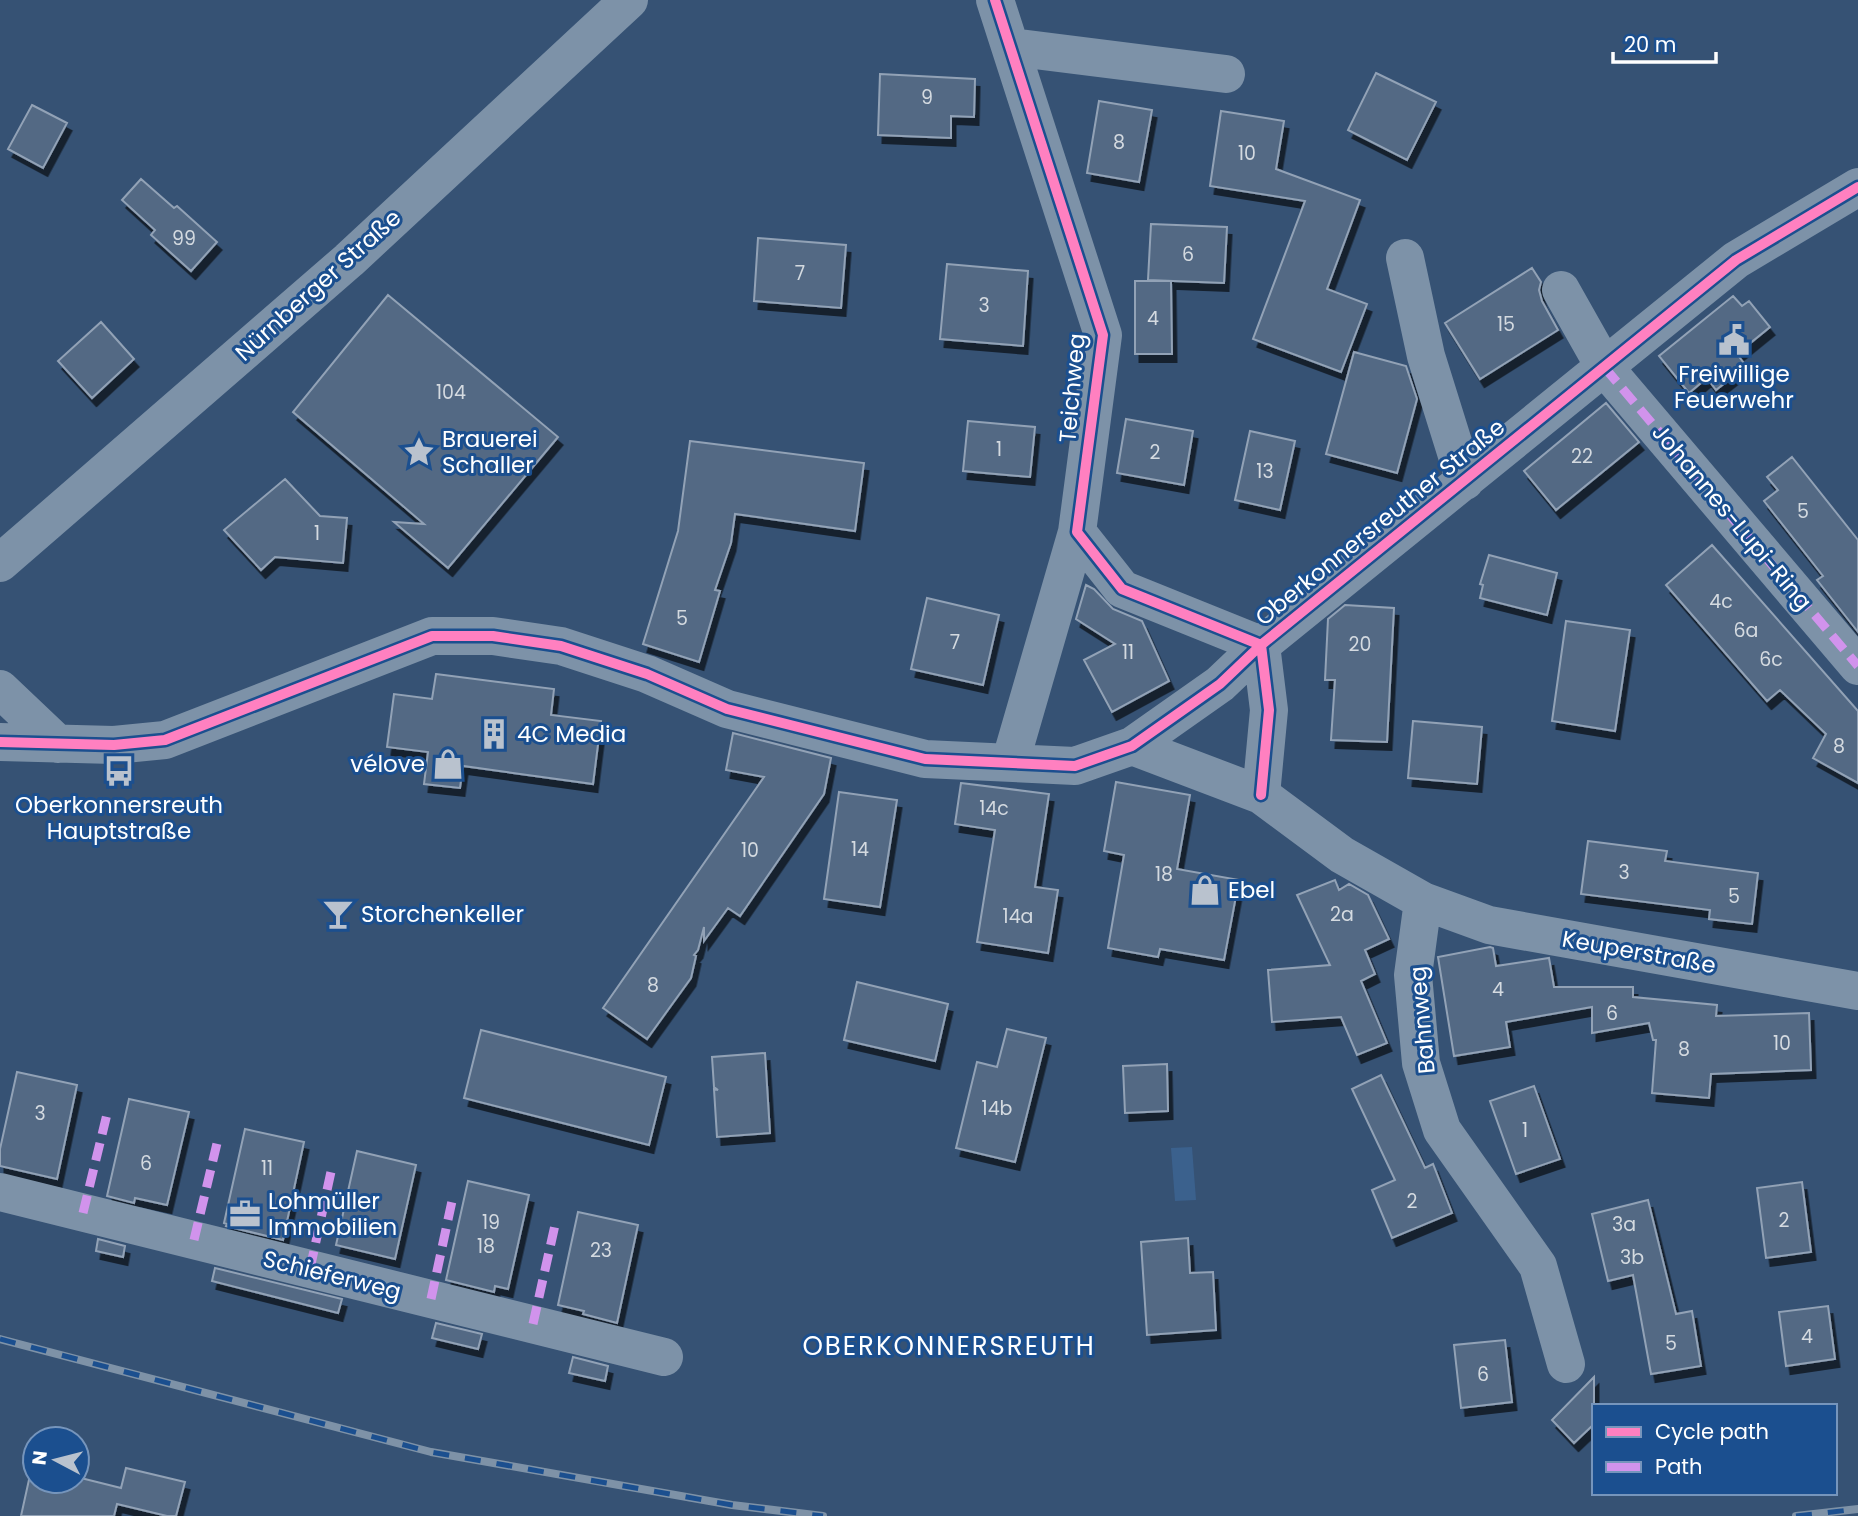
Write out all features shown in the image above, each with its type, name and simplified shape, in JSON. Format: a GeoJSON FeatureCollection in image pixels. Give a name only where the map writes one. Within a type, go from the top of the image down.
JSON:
{"type":"FeatureCollection","features":[{"type":"Feature","properties":{"kind":"street","name":"Nürnberger Straße"},"geometry":{"type":"LineString","coordinates":[[0,563],[349,260],[629,0]]}},
{"type":"Feature","properties":{"kind":"street","name":"Teichweg"},"geometry":{"type":"LineString","coordinates":[[995,0],[1102,335],[1077,532],[1010,763]]}},
{"type":"Feature","properties":{"kind":"street"},"geometry":{"type":"LineString","coordinates":[[1010,47],[1226,74]]}},
{"type":"Feature","properties":{"kind":"street","name":"Oberkonnersreuther Straße"},"geometry":{"type":"LineString","coordinates":[[0,741],[114,745],[165,740],[432,636],[493,636],[561,646],[647,674],[727,709],[925,758],[1075,766],[1132,746],[1220,684],[1261,645],[1736,260],[1858,187]]}},
{"type":"Feature","properties":{"kind":"street"},"geometry":{"type":"LineString","coordinates":[[1405,258],[1426,356],[1465,481]]}},
{"type":"Feature","properties":{"kind":"street","name":"Johannes-Lupi-Ring"},"geometry":{"type":"LineString","coordinates":[[1561,290],[1605,368],[1858,666]]}},
{"type":"Feature","properties":{"kind":"street"},"geometry":{"type":"LineString","coordinates":[[1077,532],[1122,589],[1261,645],[1269,710],[1261,795]]}},
{"type":"Feature","properties":{"kind":"street"},"geometry":{"type":"LineString","coordinates":[[0,690],[58,744]]}},
{"type":"Feature","properties":{"kind":"street"},"geometry":{"type":"LineString","coordinates":[[1132,746],[1261,795],[1342,855],[1423,901]]}},
{"type":"Feature","properties":{"kind":"street","name":"Keuperstraße"},"geometry":{"type":"LineString","coordinates":[[1423,901],[1489,925],[1858,993]]}},
{"type":"Feature","properties":{"kind":"street","name":"Bahnweg"},"geometry":{"type":"LineString","coordinates":[[1423,901],[1413,975],[1421,1063],[1442,1130],[1538,1266],[1566,1364]]}},
{"type":"Feature","properties":{"kind":"street","name":"Schieferweg"},"geometry":{"type":"LineString","coordinates":[[0,1192],[663,1357]]}},
{"type":"Feature","properties":{"kind":"water"},"geometry":{"type":"Polygon","coordinates":[[[1192,1147],[1196,1200],[1175,1201],[1171,1148],[1192,1147]]]}},
{"type":"Feature","properties":{"kind":"building"},"geometry":{"type":"Polygon","coordinates":[[[1376,73],[1436,102],[1407,160],[1348,130],[1376,73]]]}},
{"type":"Feature","properties":{"kind":"building"},"geometry":{"type":"Polygon","coordinates":[[[880,74],[975,79],[974,117],[951,116],[951,138],[878,135],[880,74]]]}},
{"type":"Feature","properties":{"kind":"building"},"geometry":{"type":"Polygon","coordinates":[[[1099,101],[1152,110],[1139,182],[1087,173],[1099,101]]]}},
{"type":"Feature","properties":{"kind":"building"},"geometry":{"type":"Polygon","coordinates":[[[32,105],[67,123],[43,168],[8,149],[32,105]]]}},
{"type":"Feature","properties":{"kind":"building"},"geometry":{"type":"Polygon","coordinates":[[[1221,111],[1284,121],[1276,169],[1360,200],[1327,289],[1367,304],[1341,372],[1253,339],[1305,201],[1210,186],[1221,111]]]}},
{"type":"Feature","properties":{"kind":"building"},"geometry":{"type":"Polygon","coordinates":[[[141,179],[174,208],[177,206],[217,242],[191,271],[151,235],[155,230],[122,200],[141,179]]]}},
{"type":"Feature","properties":{"kind":"building"},"geometry":{"type":"Polygon","coordinates":[[[1151,224],[1227,227],[1224,283],[1148,280],[1151,224]]]}},
{"type":"Feature","properties":{"kind":"building"},"geometry":{"type":"Polygon","coordinates":[[[758,238],[846,245],[841,308],[754,301],[758,238]]]}},
{"type":"Feature","properties":{"kind":"building"},"geometry":{"type":"Polygon","coordinates":[[[947,264],[1028,271],[1023,346],[940,339],[947,264]]]}},
{"type":"Feature","properties":{"kind":"building"},"geometry":{"type":"Polygon","coordinates":[[[1532,268],[1541,282],[1539,290],[1542,301],[1558,330],[1480,379],[1445,323],[1532,268]]]}},
{"type":"Feature","properties":{"kind":"building"},"geometry":{"type":"Polygon","coordinates":[[[1135,281],[1171,281],[1172,354],[1135,354],[1135,281]]]}},
{"type":"Feature","properties":{"kind":"building"},"geometry":{"type":"Polygon","coordinates":[[[388,295],[558,437],[448,568],[394,522],[424,524],[293,412],[388,295]]]}},
{"type":"Feature","properties":{"kind":"building"},"geometry":{"type":"Polygon","coordinates":[[[1733,296],[1742,306],[1749,301],[1770,327],[1737,354],[1746,366],[1716,390],[1707,378],[1689,393],[1659,356],[1733,296]]]}},
{"type":"Feature","properties":{"kind":"building"},"geometry":{"type":"Polygon","coordinates":[[[101,322],[134,359],[92,398],[58,361],[101,322]]]}},
{"type":"Feature","properties":{"kind":"building"},"geometry":{"type":"Polygon","coordinates":[[[1354,352],[1406,366],[1417,399],[1397,473],[1326,454],[1354,352]]]}},
{"type":"Feature","properties":{"kind":"building"},"geometry":{"type":"Polygon","coordinates":[[[1606,403],[1639,442],[1556,510],[1524,471],[1606,403]]]}},
{"type":"Feature","properties":{"kind":"building"},"geometry":{"type":"Polygon","coordinates":[[[1126,419],[1193,431],[1184,485],[1117,473],[1126,419]]]}},
{"type":"Feature","properties":{"kind":"building"},"geometry":{"type":"Polygon","coordinates":[[[968,421],[1035,427],[1030,477],[963,471],[968,421]]]}},
{"type":"Feature","properties":{"kind":"building"},"geometry":{"type":"Polygon","coordinates":[[[1250,431],[1295,441],[1280,510],[1235,500],[1250,431]]]}},
{"type":"Feature","properties":{"kind":"building"},"geometry":{"type":"Polygon","coordinates":[[[690,441],[864,463],[855,531],[735,514],[731,543],[715,590],[720,591],[699,662],[643,644],[678,531],[690,441]]]}},
{"type":"Feature","properties":{"kind":"building"},"geometry":{"type":"Polygon","coordinates":[[[1792,457],[1858,540],[1858,632],[1817,580],[1823,576],[1764,501],[1778,490],[1767,477],[1792,457]]]}},
{"type":"Feature","properties":{"kind":"building"},"geometry":{"type":"Polygon","coordinates":[[[285,479],[320,516],[347,518],[343,563],[275,557],[261,570],[224,530],[285,479]]]}},
{"type":"Feature","properties":{"kind":"building"},"geometry":{"type":"Polygon","coordinates":[[[1712,545],[1858,711],[1858,783],[1813,758],[1826,734],[1780,690],[1767,701],[1666,585],[1712,545]]]}},
{"type":"Feature","properties":{"kind":"building"},"geometry":{"type":"Polygon","coordinates":[[[1489,555],[1557,573],[1547,615],[1480,598],[1483,585],[1480,584],[1489,555]]]}},
{"type":"Feature","properties":{"kind":"building"},"geometry":{"type":"Polygon","coordinates":[[[1086,585],[1094,589],[1113,609],[1142,621],[1169,681],[1112,712],[1084,660],[1115,644],[1076,619],[1086,585]]]}},
{"type":"Feature","properties":{"kind":"building"},"geometry":{"type":"Polygon","coordinates":[[[927,598],[999,615],[983,685],[911,669],[927,598]]]}},
{"type":"Feature","properties":{"kind":"building"},"geometry":{"type":"Polygon","coordinates":[[[1345,605],[1394,608],[1387,742],[1331,740],[1335,680],[1325,680],[1328,619],[1345,605]]]}},
{"type":"Feature","properties":{"kind":"building"},"geometry":{"type":"Polygon","coordinates":[[[1566,621],[1630,630],[1615,731],[1552,721],[1566,621]]]}},
{"type":"Feature","properties":{"kind":"building","name":"4C Media"},"geometry":{"type":"Polygon","coordinates":[[[436,674],[554,689],[551,715],[601,721],[593,784],[463,766],[460,788],[424,784],[428,752],[387,747],[394,694],[432,699],[436,674]]]}},
{"type":"Feature","properties":{"kind":"building"},"geometry":{"type":"Polygon","coordinates":[[[1413,721],[1482,727],[1477,784],[1408,778],[1413,721]]]}},
{"type":"Feature","properties":{"kind":"building"},"geometry":{"type":"Polygon","coordinates":[[[733,733],[831,758],[824,794],[740,916],[728,908],[704,941],[704,927],[694,955],[696,956],[691,978],[647,1039],[603,1008],[764,777],[726,770],[733,733]]]}},
{"type":"Feature","properties":{"kind":"building"},"geometry":{"type":"Polygon","coordinates":[[[1116,782],[1190,795],[1177,869],[1239,880],[1224,960],[1160,949],[1158,957],[1108,948],[1124,855],[1104,851],[1116,782]]]}},
{"type":"Feature","properties":{"kind":"building"},"geometry":{"type":"Polygon","coordinates":[[[961,783],[1049,794],[1035,887],[1058,890],[1048,953],[977,942],[995,830],[955,824],[961,783]]]}},
{"type":"Feature","properties":{"kind":"building"},"geometry":{"type":"Polygon","coordinates":[[[839,792],[897,800],[880,907],[824,899],[839,792]]]}},
{"type":"Feature","properties":{"kind":"building"},"geometry":{"type":"Polygon","coordinates":[[[1588,841],[1667,851],[1665,861],[1758,873],[1752,924],[1709,919],[1710,910],[1581,894],[1588,841]]]}},
{"type":"Feature","properties":{"kind":"building"},"geometry":{"type":"Polygon","coordinates":[[[1335,880],[1339,890],[1349,884],[1368,895],[1389,939],[1365,950],[1375,974],[1361,981],[1387,1043],[1357,1055],[1341,1017],[1272,1022],[1268,970],[1330,965],[1297,895],[1335,880]]]}},
{"type":"Feature","properties":{"kind":"building"},"geometry":{"type":"Polygon","coordinates":[[[1493,948],[1496,966],[1549,958],[1554,987],[1633,987],[1633,997],[1717,1005],[1716,1016],[1809,1013],[1811,1070],[1711,1074],[1709,1098],[1652,1093],[1656,1040],[1653,1040],[1649,1023],[1592,1033],[1592,1007],[1506,1022],[1510,1047],[1454,1056],[1438,957],[1493,948]]]}},
{"type":"Feature","properties":{"kind":"building"},"geometry":{"type":"Polygon","coordinates":[[[857,982],[948,1004],[935,1061],[844,1040],[857,982]]]}},
{"type":"Feature","properties":{"kind":"building"},"geometry":{"type":"Polygon","coordinates":[[[1007,1029],[1046,1038],[1015,1162],[956,1148],[977,1062],[997,1067],[1007,1029]]]}},
{"type":"Feature","properties":{"kind":"building"},"geometry":{"type":"Polygon","coordinates":[[[481,1030],[666,1077],[649,1145],[464,1098],[481,1030]]]}},
{"type":"Feature","properties":{"kind":"building"},"geometry":{"type":"Polygon","coordinates":[[[765,1053],[770,1133],[717,1137],[714,1089],[718,1090],[714,1087],[712,1057],[765,1053]]]}},
{"type":"Feature","properties":{"kind":"building"},"geometry":{"type":"Polygon","coordinates":[[[1167,1064],[1168,1111],[1125,1113],[1123,1066],[1167,1064]]]}},
{"type":"Feature","properties":{"kind":"building"},"geometry":{"type":"Polygon","coordinates":[[[17,1072],[77,1085],[57,1179],[0,1166],[0,1149],[17,1072]]]}},
{"type":"Feature","properties":{"kind":"building"},"geometry":{"type":"Polygon","coordinates":[[[1381,1075],[1425,1168],[1433,1164],[1452,1213],[1392,1238],[1372,1190],[1395,1180],[1352,1089],[1381,1075]]]}},
{"type":"Feature","properties":{"kind":"building"},"geometry":{"type":"Polygon","coordinates":[[[1534,1086],[1560,1159],[1516,1174],[1490,1101],[1534,1086]]]}},
{"type":"Feature","properties":{"kind":"building"},"geometry":{"type":"Polygon","coordinates":[[[129,1099],[189,1112],[167,1205],[135,1198],[134,1203],[107,1196],[129,1099]]]}},
{"type":"Feature","properties":{"kind":"building"},"geometry":{"type":"Polygon","coordinates":[[[245,1129],[304,1142],[283,1240],[226,1226],[224,1223],[245,1129]]]}},
{"type":"Feature","properties":{"kind":"building"},"geometry":{"type":"Polygon","coordinates":[[[357,1151],[416,1165],[395,1259],[336,1245],[357,1151]]]}},
{"type":"Feature","properties":{"kind":"building"},"geometry":{"type":"Polygon","coordinates":[[[468,1181],[529,1195],[508,1289],[495,1286],[494,1292],[446,1280],[468,1181]]]}},
{"type":"Feature","properties":{"kind":"building"},"geometry":{"type":"Polygon","coordinates":[[[1802,1182],[1811,1252],[1766,1258],[1757,1188],[1802,1182]]]}},
{"type":"Feature","properties":{"kind":"building"},"geometry":{"type":"Polygon","coordinates":[[[1648,1200],[1676,1314],[1692,1311],[1701,1366],[1651,1374],[1633,1275],[1608,1281],[1592,1214],[1648,1200]]]}},
{"type":"Feature","properties":{"kind":"building"},"geometry":{"type":"Polygon","coordinates":[[[578,1212],[638,1225],[617,1323],[558,1305],[578,1212]]]}},
{"type":"Feature","properties":{"kind":"building"},"geometry":{"type":"Polygon","coordinates":[[[1188,1238],[1190,1273],[1213,1272],[1216,1330],[1147,1335],[1141,1242],[1188,1238]]]}},
{"type":"Feature","properties":{"kind":"building"},"geometry":{"type":"Polygon","coordinates":[[[98,1239],[125,1246],[123,1257],[96,1251],[98,1239]]]}},
{"type":"Feature","properties":{"kind":"building"},"geometry":{"type":"Polygon","coordinates":[[[215,1268],[342,1299],[338,1313],[212,1281],[215,1268]]]}},
{"type":"Feature","properties":{"kind":"building"},"geometry":{"type":"Polygon","coordinates":[[[1828,1306],[1835,1359],[1786,1366],[1779,1312],[1828,1306]]]}},
{"type":"Feature","properties":{"kind":"building"},"geometry":{"type":"Polygon","coordinates":[[[436,1323],[482,1334],[478,1349],[432,1338],[436,1323]]]}},
{"type":"Feature","properties":{"kind":"building"},"geometry":{"type":"Polygon","coordinates":[[[1505,1340],[1512,1402],[1461,1408],[1454,1345],[1505,1340]]]}},
{"type":"Feature","properties":{"kind":"building"},"geometry":{"type":"Polygon","coordinates":[[[573,1357],[608,1366],[605,1381],[569,1373],[573,1357]]]}},
{"type":"Feature","properties":{"kind":"building"},"geometry":{"type":"Polygon","coordinates":[[[1594,1377],[1592,1426],[1574,1443],[1552,1420],[1594,1377]]]}},
{"type":"Feature","properties":{"kind":"building"},"geometry":{"type":"Polygon","coordinates":[[[126,1468],[185,1482],[176,1516],[117,1504],[114,1516],[21,1516],[26,1495],[91,1495],[91,1480],[121,1488],[126,1468]]]}},
{"type":"Feature","properties":{"kind":"railway"},"geometry":{"type":"LineString","coordinates":[[0,1339],[431,1452],[732,1505],[823,1516]]}},
{"type":"Feature","properties":{"kind":"railway"},"geometry":{"type":"LineString","coordinates":[[1796,1516],[1858,1509]]}},
{"type":"Feature","properties":{"kind":"marked path"},"geometry":{"type":"LineString","coordinates":[[1605,368],[1858,666]]}},
{"type":"Feature","properties":{"kind":"marked path"},"geometry":{"type":"LineString","coordinates":[[83,1213],[108,1110]]}},
{"type":"Feature","properties":{"kind":"marked path"},"geometry":{"type":"LineString","coordinates":[[194,1240],[218,1139]]}},
{"type":"Feature","properties":{"kind":"marked path"},"geometry":{"type":"LineString","coordinates":[[310,1269],[332,1167]]}},
{"type":"Feature","properties":{"kind":"marked path"},"geometry":{"type":"LineString","coordinates":[[431,1299],[452,1201]]}},
{"type":"Feature","properties":{"kind":"marked path"},"geometry":{"type":"LineString","coordinates":[[533,1324],[555,1225]]}},
{"type":"Feature","properties":{"kind":"cycle path"},"geometry":{"type":"LineString","coordinates":[[995,0],[1103,335],[1077,532],[1122,589],[1261,645]]}},
{"type":"Feature","properties":{"kind":"cycle path"},"geometry":{"type":"LineString","coordinates":[[0,742],[114,745],[165,740],[432,636],[493,636],[561,646],[647,674],[727,709],[925,759],[1075,766],[1132,746],[1220,684],[1261,645],[1736,260],[1858,187]]}},
{"type":"Feature","properties":{"kind":"cycle path"},"geometry":{"type":"LineString","coordinates":[[1261,645],[1269,710],[1261,795]]}},
{"type":"Feature","properties":{"kind":"place","name":"Freiwillige Feuerwehr"},"geometry":{"type":"Point","coordinates":[1734,340]}},
{"type":"Feature","properties":{"kind":"place","name":"Brauerei Schaller"},"geometry":{"type":"Point","coordinates":[419,452]}},
{"type":"Feature","properties":{"kind":"place","name":"4C Media"},"geometry":{"type":"Point","coordinates":[494,734]}},
{"type":"Feature","properties":{"kind":"place","name":"vélove"},"geometry":{"type":"Point","coordinates":[448,764]}},
{"type":"Feature","properties":{"kind":"place","name":"Oberkonnersreuth Hauptstraße"},"geometry":{"type":"Point","coordinates":[119,771]}},
{"type":"Feature","properties":{"kind":"place","name":"Ebel"},"geometry":{"type":"Point","coordinates":[1205,890]}},
{"type":"Feature","properties":{"kind":"place","name":"Storchenkeller"},"geometry":{"type":"Point","coordinates":[338,914]}},
{"type":"Feature","properties":{"kind":"place","name":"Lohmüller Immobilien"},"geometry":{"type":"Point","coordinates":[245,1214]}},
{"type":"Feature","properties":{"kind":"district","name":"OBERKONNERSREUTH"},"geometry":{"type":"Point","coordinates":[949,1346]}}]}
